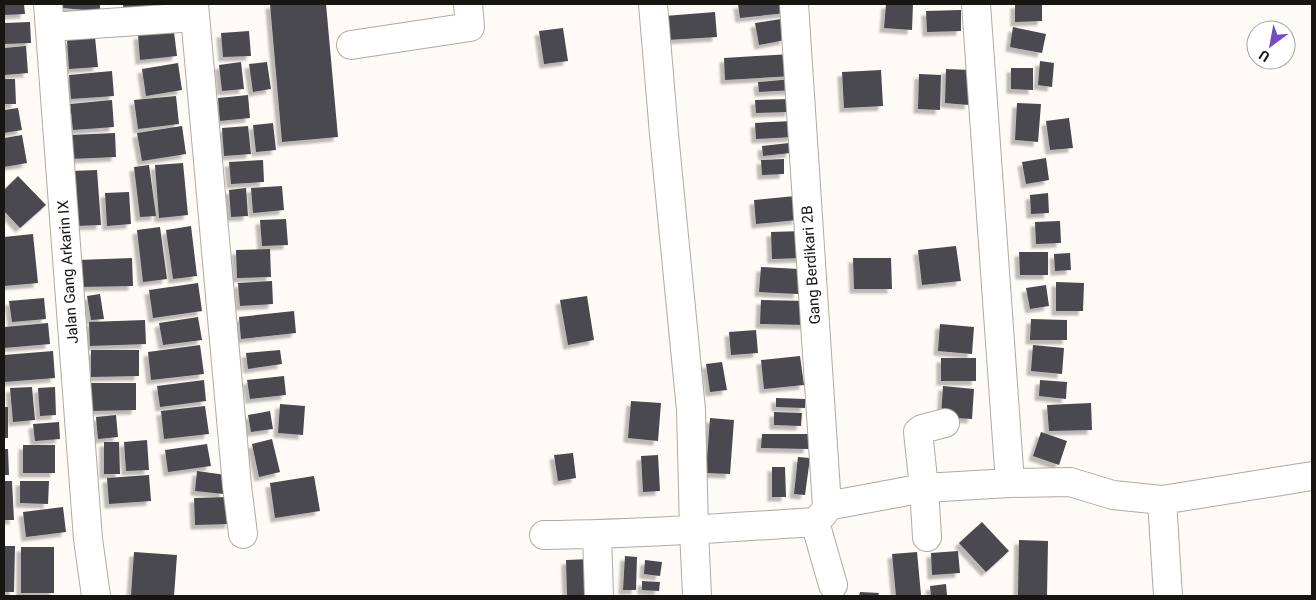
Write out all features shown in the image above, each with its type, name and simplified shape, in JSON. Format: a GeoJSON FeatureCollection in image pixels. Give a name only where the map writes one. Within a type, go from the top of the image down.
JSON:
{"type":"FeatureCollection","features":[{"type":"Feature","properties":{"kind":"street"},"geometry":{"type":"LineString","coordinates":[[351,45],[470,27],[468,4]]}},
{"type":"Feature","properties":{"kind":"street"},"geometry":{"type":"LineString","coordinates":[[653,4],[691,410],[697,596]]}},
{"type":"Feature","properties":{"kind":"street","name":"Gang Berdikari 2B"},"geometry":{"type":"LineString","coordinates":[[794,4],[821,514],[834,585]]}},
{"type":"Feature","properties":{"kind":"street"},"geometry":{"type":"LineString","coordinates":[[976,4],[1010,483]]}},
{"type":"Feature","properties":{"kind":"street"},"geometry":{"type":"LineString","coordinates":[[49,15],[194,10],[237,486],[243,534]]}},
{"type":"Feature","properties":{"kind":"street","name":"Jalan Gang Arkarin IX"},"geometry":{"type":"LineString","coordinates":[[49,15],[88,539],[96,596]]}},
{"type":"Feature","properties":{"kind":"street"},"geometry":{"type":"LineString","coordinates":[[927,537],[918,432],[922,429],[945,423]]}},
{"type":"Feature","properties":{"kind":"street"},"geometry":{"type":"LineString","coordinates":[[544,535],[694,530],[821,514],[924,488],[1070,482],[1113,495],[1162,500],[1312,476]]}},
{"type":"Feature","properties":{"kind":"street"},"geometry":{"type":"LineString","coordinates":[[1162,500],[1168,596]]}},
{"type":"Feature","properties":{"kind":"street"},"geometry":{"type":"LineString","coordinates":[[597,534],[599,596]]}},
{"type":"Feature","properties":{"kind":"building"},"geometry":{"type":"Polygon","coordinates":[[[4,4],[24,4],[25,14],[4,15],[4,4]]]}},
{"type":"Feature","properties":{"kind":"building"},"geometry":{"type":"Polygon","coordinates":[[[61,4],[100,4],[100,11],[61,8],[61,4]]]}},
{"type":"Feature","properties":{"kind":"building"},"geometry":{"type":"Polygon","coordinates":[[[123,4],[175,4],[176,13],[124,18],[123,4]]]}},
{"type":"Feature","properties":{"kind":"building"},"geometry":{"type":"Polygon","coordinates":[[[270,4],[326,4],[338,137],[282,142],[270,4]]]}},
{"type":"Feature","properties":{"kind":"building"},"geometry":{"type":"Polygon","coordinates":[[[738,4],[785,4],[786,13],[740,18],[738,4]]]}},
{"type":"Feature","properties":{"kind":"building"},"geometry":{"type":"Polygon","coordinates":[[[886,4],[913,4],[912,30],[884,28],[886,4]]]}},
{"type":"Feature","properties":{"kind":"building"},"geometry":{"type":"Polygon","coordinates":[[[1015,4],[1042,4],[1042,21],[1015,22],[1015,4]]]}},
{"type":"Feature","properties":{"kind":"building"},"geometry":{"type":"Polygon","coordinates":[[[961,10],[961,31],[927,32],[926,11],[961,10]]]}},
{"type":"Feature","properties":{"kind":"building"},"geometry":{"type":"Polygon","coordinates":[[[715,12],[717,37],[667,40],[665,16],[715,12]]]}},
{"type":"Feature","properties":{"kind":"building"},"geometry":{"type":"Polygon","coordinates":[[[781,19],[785,40],[759,45],[755,23],[781,19]]]}},
{"type":"Feature","properties":{"kind":"building"},"geometry":{"type":"Polygon","coordinates":[[[30,22],[31,43],[4,44],[4,23],[30,22]]]}},
{"type":"Feature","properties":{"kind":"building"},"geometry":{"type":"Polygon","coordinates":[[[1013,27],[1046,34],[1042,53],[1010,47],[1013,27]]]}},
{"type":"Feature","properties":{"kind":"building"},"geometry":{"type":"Polygon","coordinates":[[[563,28],[568,61],[544,64],[539,31],[563,28]]]}},
{"type":"Feature","properties":{"kind":"building"},"geometry":{"type":"Polygon","coordinates":[[[249,31],[251,56],[223,57],[221,33],[249,31]]]}},
{"type":"Feature","properties":{"kind":"building"},"geometry":{"type":"Polygon","coordinates":[[[174,32],[177,56],[140,60],[138,35],[174,32]]]}},
{"type":"Feature","properties":{"kind":"building"},"geometry":{"type":"Polygon","coordinates":[[[95,37],[98,67],[69,69],[67,40],[95,37]]]}},
{"type":"Feature","properties":{"kind":"building"},"geometry":{"type":"Polygon","coordinates":[[[26,46],[28,73],[4,75],[4,48],[26,46]]]}},
{"type":"Feature","properties":{"kind":"building"},"geometry":{"type":"Polygon","coordinates":[[[791,54],[792,76],[725,80],[724,58],[791,54]]]}},
{"type":"Feature","properties":{"kind":"building"},"geometry":{"type":"Polygon","coordinates":[[[1040,61],[1054,63],[1052,87],[1038,85],[1040,61]]]}},
{"type":"Feature","properties":{"kind":"building"},"geometry":{"type":"Polygon","coordinates":[[[241,62],[244,89],[222,91],[219,65],[241,62]]]}},
{"type":"Feature","properties":{"kind":"building"},"geometry":{"type":"Polygon","coordinates":[[[267,62],[271,89],[253,92],[249,64],[267,62]]]}},
{"type":"Feature","properties":{"kind":"building"},"geometry":{"type":"Polygon","coordinates":[[[178,63],[182,90],[146,96],[142,69],[178,63]]]}},
{"type":"Feature","properties":{"kind":"building"},"geometry":{"type":"Polygon","coordinates":[[[1011,68],[1033,68],[1033,90],[1011,89],[1011,68]]]}},
{"type":"Feature","properties":{"kind":"building"},"geometry":{"type":"Polygon","coordinates":[[[946,69],[971,70],[969,105],[945,103],[946,69]]]}},
{"type":"Feature","properties":{"kind":"building"},"geometry":{"type":"Polygon","coordinates":[[[881,70],[883,106],[844,108],[842,72],[881,70]]]}},
{"type":"Feature","properties":{"kind":"building"},"geometry":{"type":"Polygon","coordinates":[[[112,71],[114,96],[71,99],[69,75],[112,71]]]}},
{"type":"Feature","properties":{"kind":"building"},"geometry":{"type":"Polygon","coordinates":[[[919,74],[941,75],[940,110],[918,109],[919,74]]]}},
{"type":"Feature","properties":{"kind":"building"},"geometry":{"type":"Polygon","coordinates":[[[4,79],[15,79],[16,104],[4,104],[4,79]]]}},
{"type":"Feature","properties":{"kind":"building"},"geometry":{"type":"Polygon","coordinates":[[[793,79],[794,90],[759,92],[758,82],[793,79]]]}},
{"type":"Feature","properties":{"kind":"building"},"geometry":{"type":"Polygon","coordinates":[[[248,95],[250,118],[220,121],[218,98],[248,95]]]}},
{"type":"Feature","properties":{"kind":"building"},"geometry":{"type":"Polygon","coordinates":[[[176,96],[179,124],[138,129],[134,100],[176,96]]]}},
{"type":"Feature","properties":{"kind":"building"},"geometry":{"type":"Polygon","coordinates":[[[790,99],[790,112],[756,113],[755,100],[790,99]]]}},
{"type":"Feature","properties":{"kind":"building"},"geometry":{"type":"Polygon","coordinates":[[[112,100],[114,127],[73,130],[70,104],[112,100]]]}},
{"type":"Feature","properties":{"kind":"building"},"geometry":{"type":"Polygon","coordinates":[[[1017,103],[1041,104],[1038,142],[1015,140],[1017,103]]]}},
{"type":"Feature","properties":{"kind":"building"},"geometry":{"type":"Polygon","coordinates":[[[18,108],[22,130],[4,133],[4,110],[18,108]]]}},
{"type":"Feature","properties":{"kind":"building"},"geometry":{"type":"Polygon","coordinates":[[[1069,118],[1073,148],[1050,150],[1046,121],[1069,118]]]}},
{"type":"Feature","properties":{"kind":"building"},"geometry":{"type":"Polygon","coordinates":[[[792,121],[793,137],[756,139],[755,123],[792,121]]]}},
{"type":"Feature","properties":{"kind":"building"},"geometry":{"type":"Polygon","coordinates":[[[273,123],[276,150],[256,152],[253,125],[273,123]]]}},
{"type":"Feature","properties":{"kind":"building"},"geometry":{"type":"Polygon","coordinates":[[[182,126],[186,154],[142,161],[137,133],[182,126]]]}},
{"type":"Feature","properties":{"kind":"building"},"geometry":{"type":"Polygon","coordinates":[[[248,126],[251,154],[224,156],[222,128],[248,126]]]}},
{"type":"Feature","properties":{"kind":"building"},"geometry":{"type":"Polygon","coordinates":[[[115,133],[116,157],[71,159],[70,135],[115,133]]]}},
{"type":"Feature","properties":{"kind":"building"},"geometry":{"type":"Polygon","coordinates":[[[22,135],[27,163],[4,167],[4,138],[22,135]]]}},
{"type":"Feature","properties":{"kind":"building"},"geometry":{"type":"Polygon","coordinates":[[[789,143],[791,153],[763,156],[762,146],[789,143]]]}},
{"type":"Feature","properties":{"kind":"building"},"geometry":{"type":"Polygon","coordinates":[[[1046,158],[1049,180],[1026,184],[1022,162],[1046,158]]]}},
{"type":"Feature","properties":{"kind":"building"},"geometry":{"type":"Polygon","coordinates":[[[784,159],[784,174],[762,175],[761,160],[784,159]]]}},
{"type":"Feature","properties":{"kind":"building"},"geometry":{"type":"Polygon","coordinates":[[[263,160],[264,182],[231,184],[229,162],[263,160]]]}},
{"type":"Feature","properties":{"kind":"building"},"geometry":{"type":"Polygon","coordinates":[[[183,163],[188,215],[159,218],[155,165],[183,163]]]}},
{"type":"Feature","properties":{"kind":"building"},"geometry":{"type":"Polygon","coordinates":[[[149,165],[156,216],[140,217],[134,167],[149,165]]]}},
{"type":"Feature","properties":{"kind":"building"},"geometry":{"type":"Polygon","coordinates":[[[97,170],[101,225],[75,226],[71,171],[97,170]]]}},
{"type":"Feature","properties":{"kind":"building"},"geometry":{"type":"Polygon","coordinates":[[[18,176],[46,205],[20,228],[4,211],[4,190],[18,176]]]}},
{"type":"Feature","properties":{"kind":"building"},"geometry":{"type":"Polygon","coordinates":[[[282,186],[284,210],[253,213],[251,188],[282,186]]]}},
{"type":"Feature","properties":{"kind":"building"},"geometry":{"type":"Polygon","coordinates":[[[246,188],[248,216],[231,217],[229,190],[246,188]]]}},
{"type":"Feature","properties":{"kind":"building"},"geometry":{"type":"Polygon","coordinates":[[[129,192],[131,224],[107,226],[105,193],[129,192]]]}},
{"type":"Feature","properties":{"kind":"building"},"geometry":{"type":"Polygon","coordinates":[[[1048,193],[1049,213],[1031,214],[1030,195],[1048,193]]]}},
{"type":"Feature","properties":{"kind":"building"},"geometry":{"type":"Polygon","coordinates":[[[795,196],[797,220],[756,224],[754,200],[795,196]]]}},
{"type":"Feature","properties":{"kind":"building"},"geometry":{"type":"Polygon","coordinates":[[[286,219],[288,245],[262,246],[260,220],[286,219]]]}},
{"type":"Feature","properties":{"kind":"building"},"geometry":{"type":"Polygon","coordinates":[[[1060,221],[1061,243],[1036,244],[1035,222],[1060,221]]]}},
{"type":"Feature","properties":{"kind":"building"},"geometry":{"type":"Polygon","coordinates":[[[191,226],[197,276],[173,279],[166,230],[191,226]]]}},
{"type":"Feature","properties":{"kind":"building"},"geometry":{"type":"Polygon","coordinates":[[[160,227],[167,279],[143,282],[137,230],[160,227]]]}},
{"type":"Feature","properties":{"kind":"building"},"geometry":{"type":"Polygon","coordinates":[[[803,231],[804,258],[772,259],[771,232],[803,231]]]}},
{"type":"Feature","properties":{"kind":"building"},"geometry":{"type":"Polygon","coordinates":[[[33,234],[38,283],[4,286],[4,237],[33,234]]]}},
{"type":"Feature","properties":{"kind":"building"},"geometry":{"type":"Polygon","coordinates":[[[956,246],[961,281],[922,285],[918,250],[956,246]]]}},
{"type":"Feature","properties":{"kind":"building"},"geometry":{"type":"Polygon","coordinates":[[[270,249],[271,277],[237,278],[236,250],[270,249]]]}},
{"type":"Feature","properties":{"kind":"building"},"geometry":{"type":"Polygon","coordinates":[[[1019,252],[1048,252],[1048,275],[1020,275],[1019,252]]]}},
{"type":"Feature","properties":{"kind":"building"},"geometry":{"type":"Polygon","coordinates":[[[1070,253],[1071,270],[1055,271],[1054,254],[1070,253]]]}},
{"type":"Feature","properties":{"kind":"building"},"geometry":{"type":"Polygon","coordinates":[[[132,258],[133,286],[79,287],[78,260],[132,258]]]}},
{"type":"Feature","properties":{"kind":"building"},"geometry":{"type":"Polygon","coordinates":[[[853,258],[891,258],[892,289],[854,289],[853,258]]]}},
{"type":"Feature","properties":{"kind":"building"},"geometry":{"type":"Polygon","coordinates":[[[761,267],[799,269],[798,294],[759,292],[761,267]]]}},
{"type":"Feature","properties":{"kind":"building"},"geometry":{"type":"Polygon","coordinates":[[[272,281],[273,304],[240,306],[238,283],[272,281]]]}},
{"type":"Feature","properties":{"kind":"building"},"geometry":{"type":"Polygon","coordinates":[[[1056,282],[1084,283],[1083,311],[1056,311],[1056,282]]]}},
{"type":"Feature","properties":{"kind":"building"},"geometry":{"type":"Polygon","coordinates":[[[198,283],[202,311],[153,318],[149,290],[198,283]]]}},
{"type":"Feature","properties":{"kind":"building"},"geometry":{"type":"Polygon","coordinates":[[[1046,285],[1049,306],[1030,309],[1026,288],[1046,285]]]}},
{"type":"Feature","properties":{"kind":"building"},"geometry":{"type":"Polygon","coordinates":[[[100,294],[104,319],[91,320],[87,296],[100,294]]]}},
{"type":"Feature","properties":{"kind":"building"},"geometry":{"type":"Polygon","coordinates":[[[587,296],[594,340],[568,345],[560,300],[587,296]]]}},
{"type":"Feature","properties":{"kind":"building"},"geometry":{"type":"Polygon","coordinates":[[[44,298],[46,319],[12,322],[9,301],[44,298]]]}},
{"type":"Feature","properties":{"kind":"building"},"geometry":{"type":"Polygon","coordinates":[[[761,300],[806,301],[806,325],[760,324],[761,300]]]}},
{"type":"Feature","properties":{"kind":"building"},"geometry":{"type":"Polygon","coordinates":[[[294,311],[296,333],[241,339],[239,317],[294,311]]]}},
{"type":"Feature","properties":{"kind":"building"},"geometry":{"type":"Polygon","coordinates":[[[198,317],[202,340],[163,345],[159,323],[198,317]]]}},
{"type":"Feature","properties":{"kind":"building"},"geometry":{"type":"Polygon","coordinates":[[[1031,319],[1067,320],[1067,340],[1030,340],[1031,319]]]}},
{"type":"Feature","properties":{"kind":"building"},"geometry":{"type":"Polygon","coordinates":[[[145,320],[146,344],[90,346],[89,322],[145,320]]]}},
{"type":"Feature","properties":{"kind":"building"},"geometry":{"type":"Polygon","coordinates":[[[48,323],[50,344],[4,348],[4,327],[48,323]]]}},
{"type":"Feature","properties":{"kind":"building"},"geometry":{"type":"Polygon","coordinates":[[[940,324],[974,327],[972,354],[938,351],[940,324]]]}},
{"type":"Feature","properties":{"kind":"building"},"geometry":{"type":"Polygon","coordinates":[[[756,330],[758,353],[731,355],[729,332],[756,330]]]}},
{"type":"Feature","properties":{"kind":"building"},"geometry":{"type":"Polygon","coordinates":[[[200,345],[204,374],[151,380],[148,352],[200,345]]]}},
{"type":"Feature","properties":{"kind":"building"},"geometry":{"type":"Polygon","coordinates":[[[1033,345],[1064,348],[1062,374],[1031,371],[1033,345]]]}},
{"type":"Feature","properties":{"kind":"building"},"geometry":{"type":"Polygon","coordinates":[[[91,350],[139,350],[139,376],[91,377],[91,350]]]}},
{"type":"Feature","properties":{"kind":"building"},"geometry":{"type":"Polygon","coordinates":[[[280,350],[282,364],[248,369],[246,353],[280,350]]]}},
{"type":"Feature","properties":{"kind":"building"},"geometry":{"type":"Polygon","coordinates":[[[53,351],[55,378],[4,382],[4,355],[53,351]]]}},
{"type":"Feature","properties":{"kind":"building"},"geometry":{"type":"Polygon","coordinates":[[[800,356],[804,385],[764,389],[761,360],[800,356]]]}},
{"type":"Feature","properties":{"kind":"building"},"geometry":{"type":"Polygon","coordinates":[[[941,358],[976,358],[976,381],[941,381],[941,358]]]}},
{"type":"Feature","properties":{"kind":"building"},"geometry":{"type":"Polygon","coordinates":[[[722,362],[727,390],[710,392],[706,364],[722,362]]]}},
{"type":"Feature","properties":{"kind":"building"},"geometry":{"type":"Polygon","coordinates":[[[284,376],[286,395],[250,399],[247,380],[284,376]]]}},
{"type":"Feature","properties":{"kind":"building"},"geometry":{"type":"Polygon","coordinates":[[[204,380],[206,401],[160,407],[157,386],[204,380]]]}},
{"type":"Feature","properties":{"kind":"building"},"geometry":{"type":"Polygon","coordinates":[[[1040,380],[1067,382],[1066,399],[1039,396],[1040,380]]]}},
{"type":"Feature","properties":{"kind":"building"},"geometry":{"type":"Polygon","coordinates":[[[91,383],[136,383],[136,410],[91,411],[91,383]]]}},
{"type":"Feature","properties":{"kind":"building"},"geometry":{"type":"Polygon","coordinates":[[[943,386],[974,389],[972,419],[941,417],[943,386]]]}},
{"type":"Feature","properties":{"kind":"building"},"geometry":{"type":"Polygon","coordinates":[[[32,387],[35,420],[13,422],[10,388],[32,387]]]}},
{"type":"Feature","properties":{"kind":"building"},"geometry":{"type":"Polygon","coordinates":[[[55,387],[56,415],[40,416],[38,388],[55,387]]]}},
{"type":"Feature","properties":{"kind":"building"},"geometry":{"type":"Polygon","coordinates":[[[776,398],[805,399],[805,408],[776,407],[776,398]]]}},
{"type":"Feature","properties":{"kind":"building"},"geometry":{"type":"Polygon","coordinates":[[[631,401],[661,403],[658,441],[628,438],[631,401]]]}},
{"type":"Feature","properties":{"kind":"building"},"geometry":{"type":"Polygon","coordinates":[[[1091,403],[1092,430],[1049,431],[1047,405],[1091,403]]]}},
{"type":"Feature","properties":{"kind":"building"},"geometry":{"type":"Polygon","coordinates":[[[280,404],[305,406],[303,435],[278,433],[280,404]]]}},
{"type":"Feature","properties":{"kind":"building"},"geometry":{"type":"Polygon","coordinates":[[[205,406],[209,434],[164,439],[161,411],[205,406]]]}},
{"type":"Feature","properties":{"kind":"building"},"geometry":{"type":"Polygon","coordinates":[[[4,407],[8,407],[8,438],[4,438],[4,407]]]}},
{"type":"Feature","properties":{"kind":"building"},"geometry":{"type":"Polygon","coordinates":[[[270,411],[273,429],[251,432],[248,415],[270,411]]]}},
{"type":"Feature","properties":{"kind":"building"},"geometry":{"type":"Polygon","coordinates":[[[774,412],[802,413],[801,426],[774,425],[774,412]]]}},
{"type":"Feature","properties":{"kind":"building"},"geometry":{"type":"Polygon","coordinates":[[[116,415],[118,437],[98,439],[96,417],[116,415]]]}},
{"type":"Feature","properties":{"kind":"building"},"geometry":{"type":"Polygon","coordinates":[[[710,418],[734,420],[730,474],[706,473],[710,418]]]}},
{"type":"Feature","properties":{"kind":"building"},"geometry":{"type":"Polygon","coordinates":[[[59,422],[60,439],[35,441],[33,424],[59,422]]]}},
{"type":"Feature","properties":{"kind":"building"},"geometry":{"type":"Polygon","coordinates":[[[1041,432],[1067,441],[1059,465],[1033,456],[1041,432]]]}},
{"type":"Feature","properties":{"kind":"building"},"geometry":{"type":"Polygon","coordinates":[[[762,434],[808,434],[808,449],[761,448],[762,434]]]}},
{"type":"Feature","properties":{"kind":"building"},"geometry":{"type":"Polygon","coordinates":[[[272,439],[280,472],[259,477],[252,444],[272,439]]]}},
{"type":"Feature","properties":{"kind":"building"},"geometry":{"type":"Polygon","coordinates":[[[147,440],[149,470],[126,471],[124,442],[147,440]]]}},
{"type":"Feature","properties":{"kind":"building"},"geometry":{"type":"Polygon","coordinates":[[[104,442],[119,442],[120,474],[104,474],[104,442]]]}},
{"type":"Feature","properties":{"kind":"building"},"geometry":{"type":"Polygon","coordinates":[[[207,444],[211,466],[168,472],[165,450],[207,444]]]}},
{"type":"Feature","properties":{"kind":"building"},"geometry":{"type":"Polygon","coordinates":[[[23,445],[55,445],[55,473],[23,473],[23,445]]]}},
{"type":"Feature","properties":{"kind":"building"},"geometry":{"type":"Polygon","coordinates":[[[4,449],[8,449],[9,475],[4,475],[4,449]]]}},
{"type":"Feature","properties":{"kind":"building"},"geometry":{"type":"Polygon","coordinates":[[[573,453],[576,478],[558,481],[554,455],[573,453]]]}},
{"type":"Feature","properties":{"kind":"building"},"geometry":{"type":"Polygon","coordinates":[[[658,455],[660,491],[643,492],[641,456],[658,455]]]}},
{"type":"Feature","properties":{"kind":"building"},"geometry":{"type":"Polygon","coordinates":[[[798,457],[810,458],[805,495],[794,494],[798,457]]]}},
{"type":"Feature","properties":{"kind":"building"},"geometry":{"type":"Polygon","coordinates":[[[772,467],[785,467],[786,497],[772,497],[772,467]]]}},
{"type":"Feature","properties":{"kind":"building"},"geometry":{"type":"Polygon","coordinates":[[[197,471],[226,475],[224,494],[195,491],[197,471]]]}},
{"type":"Feature","properties":{"kind":"building"},"geometry":{"type":"Polygon","coordinates":[[[149,475],[151,501],[109,504],[107,478],[149,475]]]}},
{"type":"Feature","properties":{"kind":"building"},"geometry":{"type":"Polygon","coordinates":[[[314,476],[320,511],[275,518],[270,483],[314,476]]]}},
{"type":"Feature","properties":{"kind":"building"},"geometry":{"type":"Polygon","coordinates":[[[4,481],[12,481],[14,520],[4,520],[4,481]]]}},
{"type":"Feature","properties":{"kind":"building"},"geometry":{"type":"Polygon","coordinates":[[[20,481],[49,481],[48,504],[20,503],[20,481]]]}},
{"type":"Feature","properties":{"kind":"building"},"geometry":{"type":"Polygon","coordinates":[[[229,497],[230,524],[195,525],[194,498],[229,497]]]}},
{"type":"Feature","properties":{"kind":"building"},"geometry":{"type":"Polygon","coordinates":[[[63,507],[66,532],[26,537],[23,512],[63,507]]]}},
{"type":"Feature","properties":{"kind":"building"},"geometry":{"type":"Polygon","coordinates":[[[982,522],[1009,551],[986,572],[959,543],[982,522]]]}},
{"type":"Feature","properties":{"kind":"building"},"geometry":{"type":"Polygon","coordinates":[[[1019,540],[1048,541],[1047,596],[1018,595],[1019,540]]]}},
{"type":"Feature","properties":{"kind":"building"},"geometry":{"type":"Polygon","coordinates":[[[4,546],[15,546],[14,592],[4,592],[4,546]]]}},
{"type":"Feature","properties":{"kind":"building"},"geometry":{"type":"Polygon","coordinates":[[[21,547],[54,547],[54,593],[21,593],[21,547]]]}},
{"type":"Feature","properties":{"kind":"building"},"geometry":{"type":"Polygon","coordinates":[[[958,551],[960,573],[932,575],[931,553],[958,551]]]}},
{"type":"Feature","properties":{"kind":"building"},"geometry":{"type":"Polygon","coordinates":[[[134,552],[177,555],[174,596],[131,596],[134,552]]]}},
{"type":"Feature","properties":{"kind":"building"},"geometry":{"type":"Polygon","coordinates":[[[917,552],[921,595],[896,596],[892,554],[917,552]]]}},
{"type":"Feature","properties":{"kind":"building"},"geometry":{"type":"Polygon","coordinates":[[[625,556],[637,557],[636,590],[623,590],[625,556]]]}},
{"type":"Feature","properties":{"kind":"building"},"geometry":{"type":"Polygon","coordinates":[[[592,559],[593,596],[567,596],[566,560],[592,559]]]}},
{"type":"Feature","properties":{"kind":"building"},"geometry":{"type":"Polygon","coordinates":[[[645,560],[662,562],[660,576],[644,574],[645,560]]]}},
{"type":"Feature","properties":{"kind":"building"},"geometry":{"type":"Polygon","coordinates":[[[642,581],[660,582],[659,591],[642,590],[642,581]]]}},
{"type":"Feature","properties":{"kind":"building"},"geometry":{"type":"Polygon","coordinates":[[[946,584],[947,596],[931,596],[930,586],[946,584]]]}},
{"type":"Feature","properties":{"kind":"building"},"geometry":{"type":"Polygon","coordinates":[[[860,592],[879,593],[878,596],[859,596],[860,592]]]}}]}
